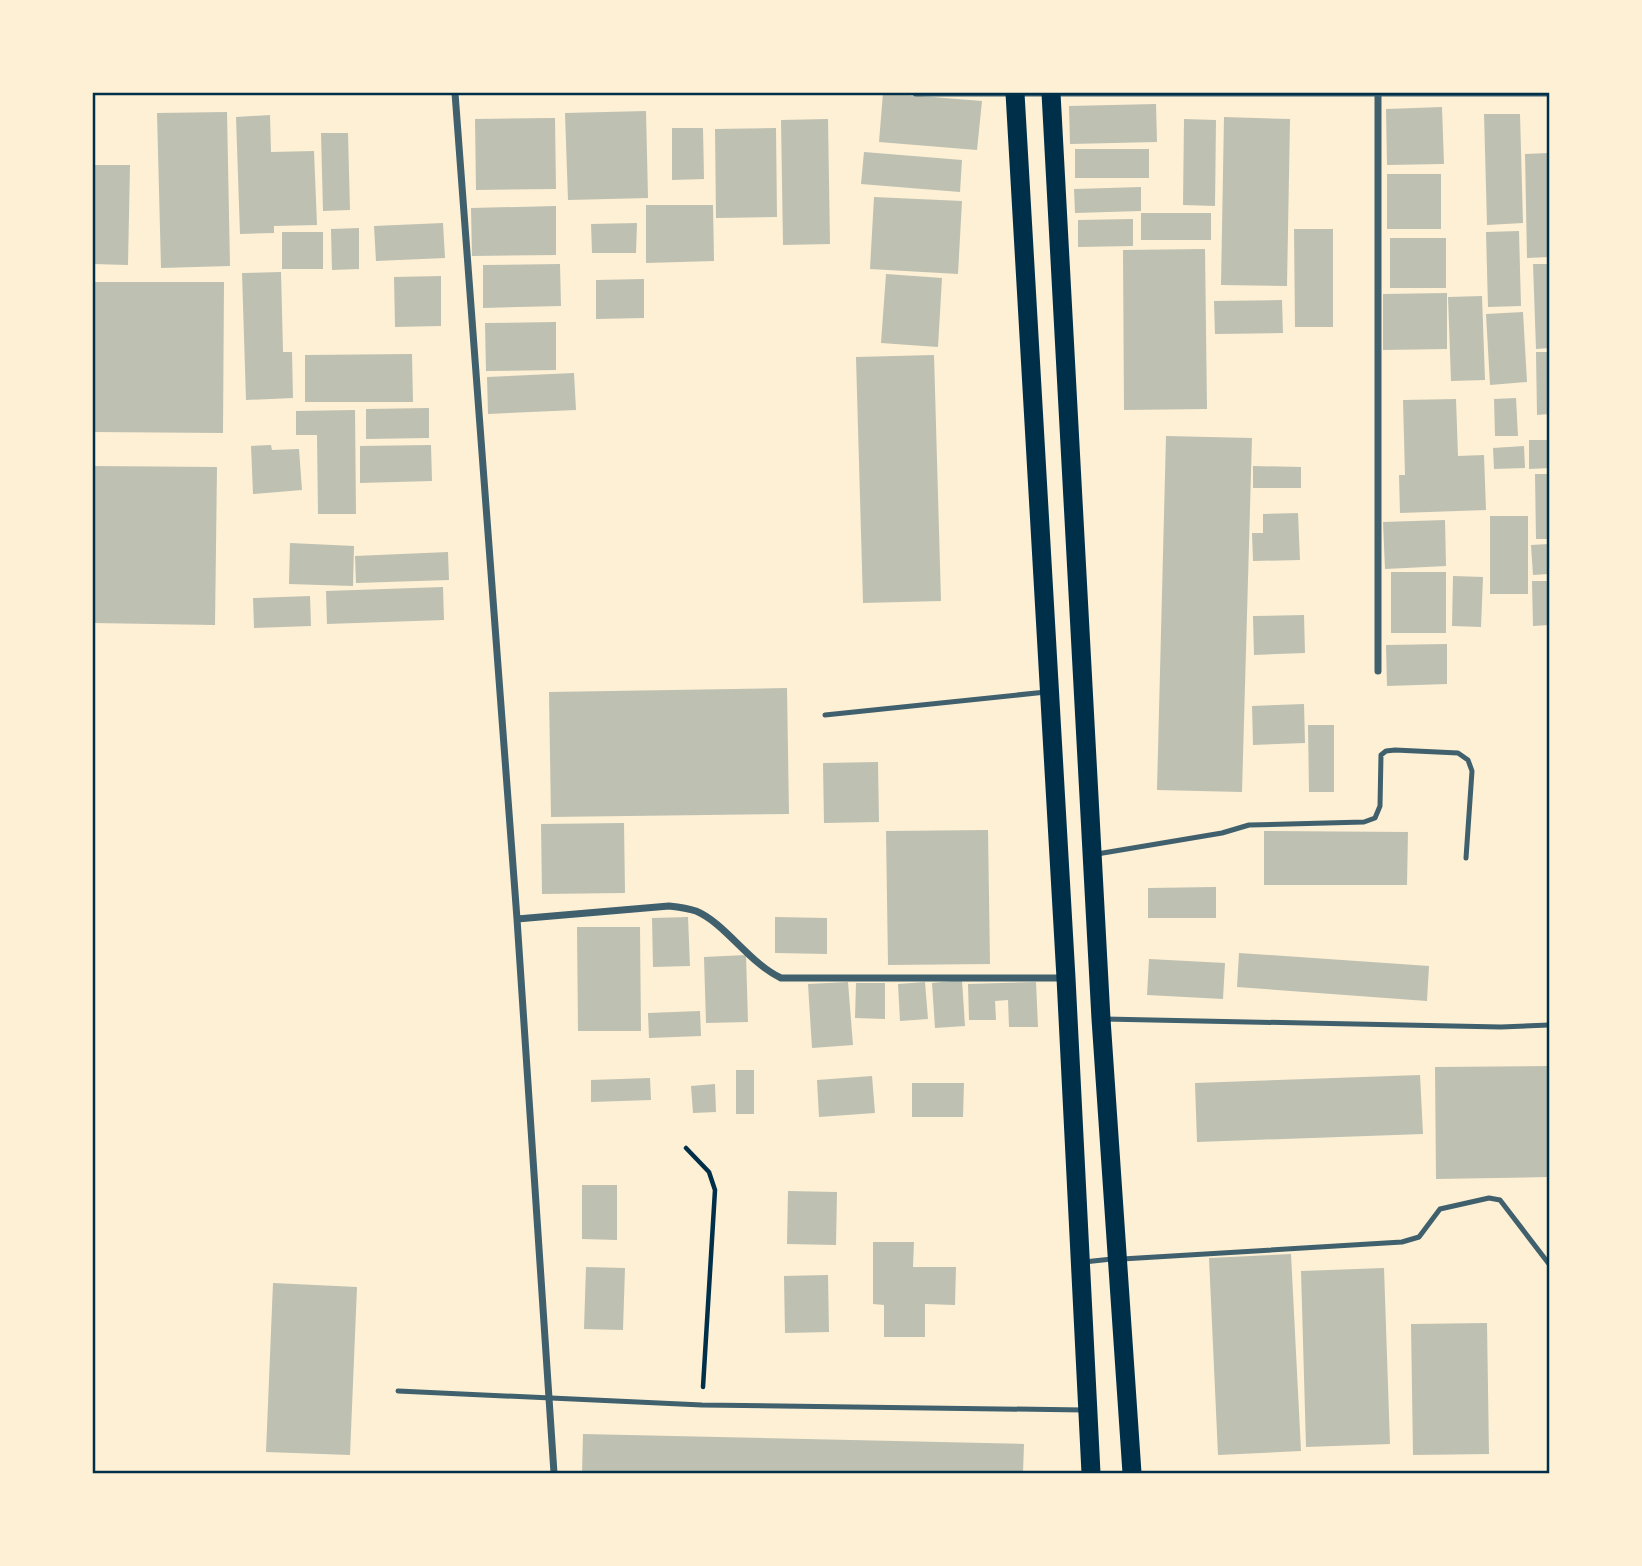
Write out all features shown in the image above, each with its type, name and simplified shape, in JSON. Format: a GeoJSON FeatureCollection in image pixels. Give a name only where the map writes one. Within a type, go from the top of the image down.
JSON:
{"type":"FeatureCollection","features":[{"type":"Feature","properties":{"kind":"highway"},"geometry":{"type":"LineString","coordinates":[[1015,93],[1064,939],[1090,1473]]}},
{"type":"Feature","properties":{"kind":"highway"},"geometry":{"type":"LineString","coordinates":[[1051,93],[1101,1018],[1132,1473]]}},
{"type":"Feature","properties":{"kind":"highway"},"geometry":{"type":"LineString","coordinates":[[1064,939],[1097,939]]}},
{"type":"Feature","properties":{"kind":"street"},"geometry":{"type":"LineString","coordinates":[[455,93],[517,919],[554,1473]]}},
{"type":"Feature","properties":{"kind":"street"},"geometry":{"type":"LineString","coordinates":[[916,93],[1549,93]]}},
{"type":"Feature","properties":{"kind":"street"},"geometry":{"type":"LineString","coordinates":[[1377,671],[1378,94]]}},
{"type":"Feature","properties":{"kind":"street"},"geometry":{"type":"LineString","coordinates":[[517,919],[669,906],[687,908],[699,912],[762,967],[781,978],[1066,978]]}},
{"type":"Feature","properties":{"kind":"lane"},"geometry":{"type":"LineString","coordinates":[[825,715],[1049,692]]}},
{"type":"Feature","properties":{"kind":"lane"},"geometry":{"type":"LineString","coordinates":[[1092,855],[1222,834],[1249,825],[1364,822],[1375,818],[1380,806],[1381,755],[1395,750],[1458,753],[1468,761],[1472,771],[1466,858]]}},
{"type":"Feature","properties":{"kind":"lane"},"geometry":{"type":"LineString","coordinates":[[1101,1018],[1501,1027],[1549,1025]]}},
{"type":"Feature","properties":{"kind":"lane"},"geometry":{"type":"LineString","coordinates":[[1080,1262],[1402,1242],[1419,1237],[1440,1209],[1489,1198],[1500,1200],[1549,1264]]}},
{"type":"Feature","properties":{"kind":"lane"},"geometry":{"type":"LineString","coordinates":[[398,1391],[702,1405],[1087,1410]]}},
{"type":"Feature","properties":{"kind":"path"},"geometry":{"type":"LineString","coordinates":[[686,1148],[709,1172],[715,1190],[702,1405]]}},
{"type":"Feature","properties":{"kind":"building"},"geometry":{"type":"Polygon","coordinates":[[[883,93],[982,101],[977,150],[879,142],[883,93]]]}},
{"type":"Feature","properties":{"kind":"building"},"geometry":{"type":"Polygon","coordinates":[[[1156,104],[1157,142],[1070,144],[1069,106],[1156,104]]]}},
{"type":"Feature","properties":{"kind":"building"},"geometry":{"type":"Polygon","coordinates":[[[1442,107],[1444,164],[1387,165],[1386,109],[1442,107]]]}},
{"type":"Feature","properties":{"kind":"building"},"geometry":{"type":"Polygon","coordinates":[[[646,111],[648,198],[568,200],[565,113],[646,111]]]}},
{"type":"Feature","properties":{"kind":"building"},"geometry":{"type":"Polygon","coordinates":[[[227,112],[230,266],[161,268],[157,113],[227,112]]]}},
{"type":"Feature","properties":{"kind":"building"},"geometry":{"type":"Polygon","coordinates":[[[1484,114],[1520,114],[1523,223],[1487,225],[1484,114]]]}},
{"type":"Feature","properties":{"kind":"building"},"geometry":{"type":"Polygon","coordinates":[[[270,115],[271,152],[314,151],[317,225],[274,226],[274,233],[240,234],[236,117],[270,115]]]}},
{"type":"Feature","properties":{"kind":"building"},"geometry":{"type":"Polygon","coordinates":[[[1224,117],[1290,119],[1287,286],[1221,285],[1224,117]]]}},
{"type":"Feature","properties":{"kind":"building"},"geometry":{"type":"Polygon","coordinates":[[[555,118],[556,189],[476,190],[475,119],[555,118]]]}},
{"type":"Feature","properties":{"kind":"building"},"geometry":{"type":"Polygon","coordinates":[[[828,119],[830,244],[783,245],[781,120],[828,119]]]}},
{"type":"Feature","properties":{"kind":"building"},"geometry":{"type":"Polygon","coordinates":[[[1184,119],[1216,120],[1215,206],[1183,205],[1184,119]]]}},
{"type":"Feature","properties":{"kind":"building"},"geometry":{"type":"Polygon","coordinates":[[[672,128],[703,128],[704,179],[672,180],[672,128]]]}},
{"type":"Feature","properties":{"kind":"building"},"geometry":{"type":"Polygon","coordinates":[[[776,128],[777,217],[716,218],[715,129],[776,128]]]}},
{"type":"Feature","properties":{"kind":"building"},"geometry":{"type":"Polygon","coordinates":[[[321,133],[348,133],[350,210],[323,211],[321,133]]]}},
{"type":"Feature","properties":{"kind":"building"},"geometry":{"type":"Polygon","coordinates":[[[1075,149],[1149,149],[1149,178],[1075,178],[1075,149]]]}},
{"type":"Feature","properties":{"kind":"building"},"geometry":{"type":"Polygon","coordinates":[[[864,152],[962,160],[960,192],[861,184],[864,152]]]}},
{"type":"Feature","properties":{"kind":"building"},"geometry":{"type":"Polygon","coordinates":[[[1549,153],[1549,257],[1527,258],[1525,154],[1549,153]]]}},
{"type":"Feature","properties":{"kind":"building"},"geometry":{"type":"Polygon","coordinates":[[[93,165],[130,165],[128,265],[93,264],[93,165]]]}},
{"type":"Feature","properties":{"kind":"building"},"geometry":{"type":"Polygon","coordinates":[[[1387,174],[1441,174],[1441,229],[1387,229],[1387,174]]]}},
{"type":"Feature","properties":{"kind":"building"},"geometry":{"type":"Polygon","coordinates":[[[1141,187],[1141,211],[1075,213],[1074,189],[1141,187]]]}},
{"type":"Feature","properties":{"kind":"building"},"geometry":{"type":"Polygon","coordinates":[[[874,197],[962,201],[958,274],[870,269],[874,197]]]}},
{"type":"Feature","properties":{"kind":"building"},"geometry":{"type":"Polygon","coordinates":[[[646,205],[713,205],[714,261],[646,263],[646,205]]]}},
{"type":"Feature","properties":{"kind":"building"},"geometry":{"type":"Polygon","coordinates":[[[556,206],[556,255],[472,256],[471,208],[556,206]]]}},
{"type":"Feature","properties":{"kind":"building"},"geometry":{"type":"Polygon","coordinates":[[[1141,213],[1211,213],[1211,240],[1141,240],[1141,213]]]}},
{"type":"Feature","properties":{"kind":"building"},"geometry":{"type":"Polygon","coordinates":[[[1133,219],[1133,246],[1078,247],[1078,220],[1133,219]]]}},
{"type":"Feature","properties":{"kind":"building"},"geometry":{"type":"Polygon","coordinates":[[[443,223],[445,258],[376,261],[374,226],[443,223]]]}},
{"type":"Feature","properties":{"kind":"building"},"geometry":{"type":"Polygon","coordinates":[[[637,223],[636,253],[592,253],[591,224],[637,223]]]}},
{"type":"Feature","properties":{"kind":"building"},"geometry":{"type":"Polygon","coordinates":[[[359,228],[359,269],[332,270],[331,229],[359,228]]]}},
{"type":"Feature","properties":{"kind":"building"},"geometry":{"type":"Polygon","coordinates":[[[1294,229],[1333,229],[1333,327],[1295,327],[1294,229]]]}},
{"type":"Feature","properties":{"kind":"building"},"geometry":{"type":"Polygon","coordinates":[[[1519,231],[1521,306],[1488,307],[1486,232],[1519,231]]]}},
{"type":"Feature","properties":{"kind":"building"},"geometry":{"type":"Polygon","coordinates":[[[282,232],[323,232],[323,269],[282,269],[282,232]]]}},
{"type":"Feature","properties":{"kind":"building"},"geometry":{"type":"Polygon","coordinates":[[[1390,238],[1446,238],[1446,288],[1390,288],[1390,238]]]}},
{"type":"Feature","properties":{"kind":"building"},"geometry":{"type":"Polygon","coordinates":[[[1205,249],[1207,409],[1124,410],[1123,250],[1205,249]]]}},
{"type":"Feature","properties":{"kind":"building"},"geometry":{"type":"Polygon","coordinates":[[[560,264],[561,306],[483,308],[483,265],[560,264]]]}},
{"type":"Feature","properties":{"kind":"building"},"geometry":{"type":"Polygon","coordinates":[[[1533,264],[1549,264],[1549,348],[1536,349],[1533,264]]]}},
{"type":"Feature","properties":{"kind":"building"},"geometry":{"type":"Polygon","coordinates":[[[281,272],[283,352],[292,352],[293,398],[246,400],[242,273],[281,272]]]}},
{"type":"Feature","properties":{"kind":"building"},"geometry":{"type":"Polygon","coordinates":[[[886,274],[942,278],[938,347],[881,343],[886,274]]]}},
{"type":"Feature","properties":{"kind":"building"},"geometry":{"type":"Polygon","coordinates":[[[441,276],[441,326],[395,327],[394,277],[441,276]]]}},
{"type":"Feature","properties":{"kind":"building"},"geometry":{"type":"Polygon","coordinates":[[[644,279],[644,318],[596,319],[596,280],[644,279]]]}},
{"type":"Feature","properties":{"kind":"building"},"geometry":{"type":"Polygon","coordinates":[[[93,282],[224,282],[223,433],[93,432],[93,282]]]}},
{"type":"Feature","properties":{"kind":"building"},"geometry":{"type":"Polygon","coordinates":[[[1447,293],[1447,349],[1383,350],[1383,294],[1447,293]]]}},
{"type":"Feature","properties":{"kind":"building"},"geometry":{"type":"Polygon","coordinates":[[[1482,296],[1485,380],[1451,381],[1448,297],[1482,296]]]}},
{"type":"Feature","properties":{"kind":"building"},"geometry":{"type":"Polygon","coordinates":[[[1282,300],[1283,333],[1215,334],[1214,301],[1282,300]]]}},
{"type":"Feature","properties":{"kind":"building"},"geometry":{"type":"Polygon","coordinates":[[[1523,312],[1527,382],[1490,385],[1486,314],[1523,312]]]}},
{"type":"Feature","properties":{"kind":"building"},"geometry":{"type":"Polygon","coordinates":[[[556,322],[556,370],[486,371],[485,323],[556,322]]]}},
{"type":"Feature","properties":{"kind":"building"},"geometry":{"type":"Polygon","coordinates":[[[1536,352],[1549,352],[1549,414],[1537,415],[1536,352]]]}},
{"type":"Feature","properties":{"kind":"building"},"geometry":{"type":"Polygon","coordinates":[[[412,354],[413,402],[305,402],[305,355],[412,354]]]}},
{"type":"Feature","properties":{"kind":"building"},"geometry":{"type":"Polygon","coordinates":[[[934,355],[941,601],[863,603],[856,357],[934,355]]]}},
{"type":"Feature","properties":{"kind":"building"},"geometry":{"type":"Polygon","coordinates":[[[574,373],[576,410],[488,414],[487,377],[574,373]]]}},
{"type":"Feature","properties":{"kind":"building"},"geometry":{"type":"Polygon","coordinates":[[[1516,398],[1518,436],[1495,436],[1494,399],[1516,398]]]}},
{"type":"Feature","properties":{"kind":"building"},"geometry":{"type":"Polygon","coordinates":[[[1456,399],[1458,456],[1484,455],[1486,510],[1400,513],[1399,475],[1405,475],[1403,400],[1456,399]]]}},
{"type":"Feature","properties":{"kind":"building"},"geometry":{"type":"Polygon","coordinates":[[[429,408],[429,438],[366,439],[366,409],[429,408]]]}},
{"type":"Feature","properties":{"kind":"building"},"geometry":{"type":"Polygon","coordinates":[[[355,410],[356,514],[318,514],[317,435],[296,435],[296,411],[355,410]]]}},
{"type":"Feature","properties":{"kind":"building"},"geometry":{"type":"Polygon","coordinates":[[[1166,436],[1252,438],[1242,792],[1157,790],[1166,436]]]}},
{"type":"Feature","properties":{"kind":"building"},"geometry":{"type":"Polygon","coordinates":[[[1529,440],[1549,440],[1549,468],[1529,469],[1529,440]]]}},
{"type":"Feature","properties":{"kind":"building"},"geometry":{"type":"Polygon","coordinates":[[[271,445],[272,450],[299,449],[302,490],[253,494],[251,446],[271,445]]]}},
{"type":"Feature","properties":{"kind":"building"},"geometry":{"type":"Polygon","coordinates":[[[431,445],[432,481],[360,483],[360,446],[431,445]]]}},
{"type":"Feature","properties":{"kind":"building"},"geometry":{"type":"Polygon","coordinates":[[[1524,446],[1525,468],[1494,469],[1493,448],[1524,446]]]}},
{"type":"Feature","properties":{"kind":"building"},"geometry":{"type":"Polygon","coordinates":[[[93,466],[217,467],[215,625],[93,623],[93,466]]]}},
{"type":"Feature","properties":{"kind":"building"},"geometry":{"type":"Polygon","coordinates":[[[1253,466],[1301,467],[1301,488],[1253,488],[1253,466]]]}},
{"type":"Feature","properties":{"kind":"building"},"geometry":{"type":"Polygon","coordinates":[[[1535,474],[1549,474],[1549,539],[1536,539],[1535,474]]]}},
{"type":"Feature","properties":{"kind":"building"},"geometry":{"type":"Polygon","coordinates":[[[1298,513],[1300,560],[1253,561],[1252,533],[1263,533],[1263,514],[1298,513]]]}},
{"type":"Feature","properties":{"kind":"building"},"geometry":{"type":"Polygon","coordinates":[[[1490,516],[1528,516],[1528,594],[1490,594],[1490,516]]]}},
{"type":"Feature","properties":{"kind":"building"},"geometry":{"type":"Polygon","coordinates":[[[1445,520],[1446,566],[1385,569],[1383,522],[1445,520]]]}},
{"type":"Feature","properties":{"kind":"building"},"geometry":{"type":"Polygon","coordinates":[[[290,543],[354,546],[353,586],[289,584],[290,543]]]}},
{"type":"Feature","properties":{"kind":"building"},"geometry":{"type":"Polygon","coordinates":[[[1549,544],[1549,574],[1533,575],[1531,545],[1549,544]]]}},
{"type":"Feature","properties":{"kind":"building"},"geometry":{"type":"Polygon","coordinates":[[[448,552],[449,580],[356,583],[355,556],[448,552]]]}},
{"type":"Feature","properties":{"kind":"building"},"geometry":{"type":"Polygon","coordinates":[[[1391,572],[1446,572],[1446,633],[1391,633],[1391,572]]]}},
{"type":"Feature","properties":{"kind":"building"},"geometry":{"type":"Polygon","coordinates":[[[1453,576],[1483,577],[1481,627],[1452,626],[1453,576]]]}},
{"type":"Feature","properties":{"kind":"building"},"geometry":{"type":"Polygon","coordinates":[[[1532,581],[1549,581],[1549,625],[1533,626],[1532,581]]]}},
{"type":"Feature","properties":{"kind":"building"},"geometry":{"type":"Polygon","coordinates":[[[443,587],[444,620],[327,624],[326,591],[443,587]]]}},
{"type":"Feature","properties":{"kind":"building"},"geometry":{"type":"Polygon","coordinates":[[[310,596],[311,626],[254,628],[253,598],[310,596]]]}},
{"type":"Feature","properties":{"kind":"building"},"geometry":{"type":"Polygon","coordinates":[[[1304,615],[1305,653],[1254,655],[1253,616],[1304,615]]]}},
{"type":"Feature","properties":{"kind":"building"},"geometry":{"type":"Polygon","coordinates":[[[1447,644],[1447,684],[1387,686],[1386,645],[1447,644]]]}},
{"type":"Feature","properties":{"kind":"building"},"geometry":{"type":"Polygon","coordinates":[[[787,688],[789,814],[551,817],[549,692],[787,688]]]}},
{"type":"Feature","properties":{"kind":"building"},"geometry":{"type":"Polygon","coordinates":[[[1304,704],[1305,743],[1253,745],[1252,706],[1304,704]]]}},
{"type":"Feature","properties":{"kind":"building"},"geometry":{"type":"Polygon","coordinates":[[[1308,725],[1334,725],[1334,792],[1309,792],[1308,725]]]}},
{"type":"Feature","properties":{"kind":"building"},"geometry":{"type":"Polygon","coordinates":[[[878,762],[879,822],[824,823],[823,763],[878,762]]]}},
{"type":"Feature","properties":{"kind":"building"},"geometry":{"type":"Polygon","coordinates":[[[624,823],[625,893],[542,894],[541,824],[624,823]]]}},
{"type":"Feature","properties":{"kind":"building"},"geometry":{"type":"Polygon","coordinates":[[[988,830],[990,964],[888,965],[886,831],[988,830]]]}},
{"type":"Feature","properties":{"kind":"building"},"geometry":{"type":"Polygon","coordinates":[[[1264,831],[1408,832],[1407,885],[1264,885],[1264,831]]]}},
{"type":"Feature","properties":{"kind":"building"},"geometry":{"type":"Polygon","coordinates":[[[1216,887],[1216,918],[1148,918],[1148,888],[1216,887]]]}},
{"type":"Feature","properties":{"kind":"building"},"geometry":{"type":"Polygon","coordinates":[[[688,917],[690,966],[653,967],[652,918],[688,917]]]}},
{"type":"Feature","properties":{"kind":"building"},"geometry":{"type":"Polygon","coordinates":[[[775,917],[827,918],[827,954],[775,953],[775,917]]]}},
{"type":"Feature","properties":{"kind":"building"},"geometry":{"type":"Polygon","coordinates":[[[577,927],[640,927],[641,1031],[578,1031],[577,927]]]}},
{"type":"Feature","properties":{"kind":"building"},"geometry":{"type":"Polygon","coordinates":[[[1239,953],[1429,966],[1427,1001],[1237,987],[1239,953]]]}},
{"type":"Feature","properties":{"kind":"building"},"geometry":{"type":"Polygon","coordinates":[[[746,955],[748,1022],[706,1023],[704,957],[746,955]]]}},
{"type":"Feature","properties":{"kind":"building"},"geometry":{"type":"Polygon","coordinates":[[[1149,959],[1225,963],[1223,999],[1147,995],[1149,959]]]}},
{"type":"Feature","properties":{"kind":"building"},"geometry":{"type":"Polygon","coordinates":[[[962,980],[965,1026],[935,1028],[932,983],[962,980]]]}},
{"type":"Feature","properties":{"kind":"building"},"geometry":{"type":"Polygon","coordinates":[[[848,982],[853,1045],[812,1048],[808,984],[848,982]]]}},
{"type":"Feature","properties":{"kind":"building"},"geometry":{"type":"Polygon","coordinates":[[[925,982],[928,1019],[900,1021],[898,984],[925,982]]]}},
{"type":"Feature","properties":{"kind":"building"},"geometry":{"type":"Polygon","coordinates":[[[1036,982],[1038,1027],[1009,1027],[1008,1000],[995,1001],[996,1020],[969,1020],[968,984],[1036,982]]]}},
{"type":"Feature","properties":{"kind":"building"},"geometry":{"type":"Polygon","coordinates":[[[856,983],[885,983],[885,1019],[855,1018],[856,983]]]}},
{"type":"Feature","properties":{"kind":"building"},"geometry":{"type":"Polygon","coordinates":[[[700,1011],[701,1036],[649,1038],[648,1013],[700,1011]]]}},
{"type":"Feature","properties":{"kind":"building"},"geometry":{"type":"Polygon","coordinates":[[[1549,1066],[1549,1177],[1436,1179],[1435,1067],[1549,1066]]]}},
{"type":"Feature","properties":{"kind":"building"},"geometry":{"type":"Polygon","coordinates":[[[736,1070],[754,1070],[754,1114],[736,1114],[736,1070]]]}},
{"type":"Feature","properties":{"kind":"building"},"geometry":{"type":"Polygon","coordinates":[[[1420,1075],[1423,1134],[1197,1142],[1195,1083],[1420,1075]]]}},
{"type":"Feature","properties":{"kind":"building"},"geometry":{"type":"Polygon","coordinates":[[[872,1076],[875,1113],[819,1117],[817,1080],[872,1076]]]}},
{"type":"Feature","properties":{"kind":"building"},"geometry":{"type":"Polygon","coordinates":[[[650,1078],[651,1100],[591,1102],[591,1080],[650,1078]]]}},
{"type":"Feature","properties":{"kind":"building"},"geometry":{"type":"Polygon","coordinates":[[[912,1083],[964,1083],[963,1117],[912,1117],[912,1083]]]}},
{"type":"Feature","properties":{"kind":"building"},"geometry":{"type":"Polygon","coordinates":[[[715,1084],[716,1112],[693,1113],[691,1086],[715,1084]]]}},
{"type":"Feature","properties":{"kind":"building"},"geometry":{"type":"Polygon","coordinates":[[[582,1185],[617,1185],[617,1240],[582,1239],[582,1185]]]}},
{"type":"Feature","properties":{"kind":"building"},"geometry":{"type":"Polygon","coordinates":[[[788,1191],[837,1192],[836,1245],[787,1244],[788,1191]]]}},
{"type":"Feature","properties":{"kind":"building"},"geometry":{"type":"Polygon","coordinates":[[[873,1242],[914,1242],[913,1267],[956,1267],[955,1305],[925,1304],[925,1337],[884,1337],[884,1305],[873,1304],[873,1242]]]}},
{"type":"Feature","properties":{"kind":"building"},"geometry":{"type":"Polygon","coordinates":[[[1291,1254],[1301,1451],[1218,1455],[1209,1258],[1291,1254]]]}},
{"type":"Feature","properties":{"kind":"building"},"geometry":{"type":"Polygon","coordinates":[[[586,1267],[625,1268],[623,1330],[584,1329],[586,1267]]]}},
{"type":"Feature","properties":{"kind":"building"},"geometry":{"type":"Polygon","coordinates":[[[1384,1268],[1390,1444],[1306,1447],[1301,1271],[1384,1268]]]}},
{"type":"Feature","properties":{"kind":"building"},"geometry":{"type":"Polygon","coordinates":[[[828,1275],[829,1332],[785,1333],[784,1276],[828,1275]]]}},
{"type":"Feature","properties":{"kind":"building"},"geometry":{"type":"Polygon","coordinates":[[[273,1283],[357,1287],[350,1455],[266,1452],[273,1283]]]}},
{"type":"Feature","properties":{"kind":"building"},"geometry":{"type":"Polygon","coordinates":[[[1487,1323],[1489,1454],[1413,1455],[1411,1324],[1487,1323]]]}},
{"type":"Feature","properties":{"kind":"building"},"geometry":{"type":"Polygon","coordinates":[[[583,1434],[1024,1444],[1023,1473],[582,1473],[583,1434]]]}}]}
